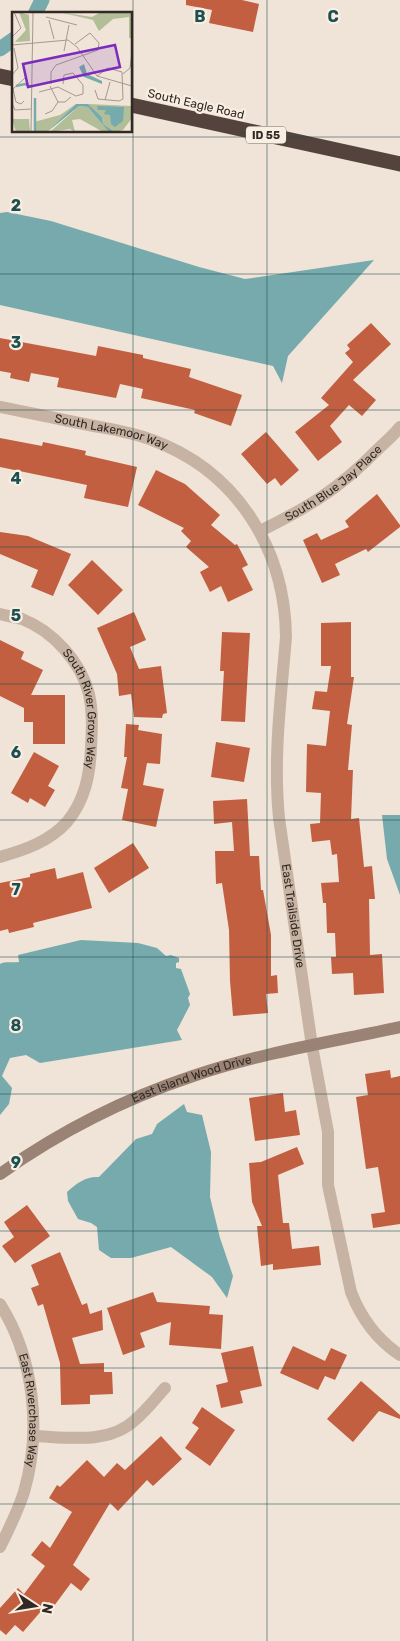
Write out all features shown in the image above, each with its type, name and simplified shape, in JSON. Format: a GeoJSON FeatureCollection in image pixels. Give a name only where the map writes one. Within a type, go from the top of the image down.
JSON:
{"type":"FeatureCollection","features":[{"type":"Feature","properties":{"kind":"highway","name":"South Eagle Road"},"geometry":{"type":"LineString","coordinates":[[132,105],[400,164]]}},
{"type":"Feature","properties":{"kind":"street","name":"South Lakemoor Way"},"geometry":{"type":"LineString","coordinates":[[0,407],[132,433],[152,440],[191,459],[214,476]]}},
{"type":"Feature","properties":{"kind":"street","name":"South Blue Jay Place"},"geometry":{"type":"LineString","coordinates":[[260,531],[303,510],[330,492],[356,472],[400,427]]}},
{"type":"Feature","properties":{"kind":"street","name":"East Trailside Drive"},"geometry":{"type":"LineString","coordinates":[[214,476],[239,502],[260,531],[278,574],[286,617],[286,637],[276,753],[276,786],[312,1046],[328,1132],[328,1185],[351,1292],[358,1309],[372,1330],[387,1346],[400,1355]]}},
{"type":"Feature","properties":{"kind":"street","name":"South River Grove Way"},"geometry":{"type":"LineString","coordinates":[[0,614],[22,619],[48,634],[67,652],[83,677],[88,693],[92,720],[87,785],[79,805],[67,822],[53,835],[29,848],[0,857]]}},
{"type":"Feature","properties":{"kind":"street","name":"East Island Wood Drive"},"geometry":{"type":"LineString","coordinates":[[0,1174],[60,1135],[104,1112],[148,1092],[194,1075],[242,1062],[400,1027]]}},
{"type":"Feature","properties":{"kind":"street","name":"East Riverchase Way"},"geometry":{"type":"LineString","coordinates":[[0,1304],[17,1338],[27,1370],[32,1403],[33,1436],[32,1457],[25,1489],[14,1520],[0,1548]]}},
{"type":"Feature","properties":{"kind":"street"},"geometry":{"type":"LineString","coordinates":[[33,1436],[89,1438],[105,1436],[134,1422],[165,1388]]}},
{"type":"Feature","properties":{"kind":"water"},"geometry":{"type":"Polygon","coordinates":[[[7,212],[51,221],[199,267],[245,279],[374,260],[288,356],[282,383],[273,366],[0,305],[0,213],[7,212]]]}},
{"type":"Feature","properties":{"kind":"water"},"geometry":{"type":"Polygon","coordinates":[[[382,815],[400,815],[400,895],[387,859],[382,815]]]}},
{"type":"Feature","properties":{"kind":"water"},"geometry":{"type":"Polygon","coordinates":[[[81,940],[138,943],[157,948],[166,956],[171,955],[179,958],[176,968],[181,969],[190,994],[188,998],[190,1005],[177,1030],[182,1040],[40,1063],[26,1055],[10,1058],[2,1076],[12,1088],[9,1104],[0,1115],[0,964],[19,962],[18,955],[81,940]]]}},
{"type":"Feature","properties":{"kind":"water"},"geometry":{"type":"Polygon","coordinates":[[[184,1104],[187,1112],[202,1115],[211,1152],[210,1197],[220,1238],[233,1276],[227,1298],[212,1277],[171,1247],[131,1258],[111,1258],[99,1250],[97,1227],[78,1219],[68,1201],[67,1192],[86,1179],[99,1177],[136,1139],[152,1134],[157,1124],[184,1104]]]}},
{"type":"Feature","properties":{"kind":"building"},"geometry":{"type":"Polygon","coordinates":[[[186,0],[242,0],[259,4],[253,32],[209,23],[212,10],[186,5],[186,0]]]}},
{"type":"Feature","properties":{"kind":"building"},"geometry":{"type":"Polygon","coordinates":[[[371,323],[391,344],[353,380],[376,400],[362,416],[349,405],[330,426],[342,442],[318,461],[295,432],[329,405],[321,398],[353,362],[345,353],[350,349],[347,345],[371,323]]]}},
{"type":"Feature","properties":{"kind":"building"},"geometry":{"type":"Polygon","coordinates":[[[0,338],[96,356],[98,346],[143,355],[143,358],[191,369],[189,377],[242,395],[231,426],[194,413],[195,410],[141,398],[143,389],[120,384],[116,398],[57,387],[59,378],[31,373],[29,382],[10,378],[11,373],[0,371],[0,338]]]}},
{"type":"Feature","properties":{"kind":"building"},"geometry":{"type":"Polygon","coordinates":[[[266,432],[299,470],[281,486],[275,478],[267,484],[241,454],[266,432]]]}},
{"type":"Feature","properties":{"kind":"building"},"geometry":{"type":"Polygon","coordinates":[[[0,438],[42,446],[43,442],[86,451],[85,455],[137,467],[128,507],[84,498],[87,485],[0,467],[0,438]]]}},
{"type":"Feature","properties":{"kind":"building"},"geometry":{"type":"Polygon","coordinates":[[[156,470],[185,484],[220,515],[211,525],[235,545],[237,544],[248,565],[242,568],[253,590],[228,602],[221,586],[210,592],[200,572],[209,567],[186,547],[191,541],[181,531],[184,528],[138,505],[156,470]]]}},
{"type":"Feature","properties":{"kind":"building"},"geometry":{"type":"Polygon","coordinates":[[[377,494],[400,527],[368,552],[366,549],[335,564],[340,575],[322,583],[303,540],[317,533],[321,540],[349,527],[345,521],[377,494]]]}},
{"type":"Feature","properties":{"kind":"building"},"geometry":{"type":"Polygon","coordinates":[[[0,532],[28,536],[71,554],[53,596],[31,587],[38,570],[0,554],[0,532]]]}},
{"type":"Feature","properties":{"kind":"building"},"geometry":{"type":"Polygon","coordinates":[[[92,560],[123,590],[98,615],[68,585],[92,560]]]}},
{"type":"Feature","properties":{"kind":"building"},"geometry":{"type":"Polygon","coordinates":[[[134,612],[146,640],[130,647],[139,669],[161,666],[167,713],[163,714],[162,718],[134,717],[131,694],[119,696],[117,674],[97,628],[134,612]]]}},
{"type":"Feature","properties":{"kind":"building"},"geometry":{"type":"Polygon","coordinates":[[[351,622],[351,677],[354,677],[347,724],[352,725],[348,770],[353,770],[351,819],[359,818],[364,867],[372,866],[375,899],[369,899],[370,955],[382,954],[384,993],[354,995],[353,973],[332,974],[331,957],[336,957],[335,933],[327,933],[326,903],[323,903],[321,883],[339,882],[337,854],[332,855],[330,840],[312,842],[310,824],[320,823],[321,793],[306,792],[307,744],[326,746],[330,711],[312,709],[315,691],[327,692],[331,666],[321,666],[321,623],[351,622]]]}},
{"type":"Feature","properties":{"kind":"building"},"geometry":{"type":"Polygon","coordinates":[[[222,632],[250,633],[245,722],[221,721],[224,671],[220,671],[222,632]]]}},
{"type":"Feature","properties":{"kind":"building"},"geometry":{"type":"Polygon","coordinates":[[[0,640],[24,652],[21,659],[43,670],[31,695],[65,695],[65,744],[33,744],[33,722],[24,722],[24,708],[0,696],[0,640]]]}},
{"type":"Feature","properties":{"kind":"building"},"geometry":{"type":"Polygon","coordinates":[[[126,724],[139,725],[138,730],[162,734],[160,764],[147,763],[143,785],[164,789],[156,827],[122,820],[128,789],[121,788],[127,757],[124,757],[126,724]]]}},
{"type":"Feature","properties":{"kind":"building"},"geometry":{"type":"Polygon","coordinates":[[[216,742],[250,748],[244,782],[211,777],[216,742]]]}},
{"type":"Feature","properties":{"kind":"building"},"geometry":{"type":"Polygon","coordinates":[[[34,752],[59,766],[48,786],[55,790],[45,807],[30,798],[28,803],[11,793],[34,752]]]}},
{"type":"Feature","properties":{"kind":"building"},"geometry":{"type":"Polygon","coordinates":[[[247,799],[250,856],[259,856],[261,890],[263,890],[271,935],[271,976],[277,975],[278,993],[266,994],[268,1013],[233,1016],[229,930],[222,883],[216,884],[215,851],[234,851],[232,822],[214,824],[213,801],[247,799]]]}},
{"type":"Feature","properties":{"kind":"building"},"geometry":{"type":"Polygon","coordinates":[[[133,843],[149,868],[109,893],[94,868],[133,843]]]}},
{"type":"Feature","properties":{"kind":"building"},"geometry":{"type":"Polygon","coordinates":[[[55,868],[57,879],[83,872],[92,908],[33,923],[34,927],[9,933],[8,929],[0,931],[0,883],[30,877],[30,874],[55,868]]]}},
{"type":"Feature","properties":{"kind":"building"},"geometry":{"type":"Polygon","coordinates":[[[390,1070],[391,1078],[400,1076],[400,1224],[373,1228],[371,1214],[385,1212],[378,1167],[366,1169],[356,1097],[368,1095],[365,1074],[390,1070]]]}},
{"type":"Feature","properties":{"kind":"building"},"geometry":{"type":"Polygon","coordinates":[[[283,1093],[285,1112],[296,1110],[300,1135],[255,1141],[249,1098],[283,1093]]]}},
{"type":"Feature","properties":{"kind":"building"},"geometry":{"type":"Polygon","coordinates":[[[297,1147],[304,1164],[278,1175],[283,1223],[289,1223],[292,1249],[319,1246],[321,1265],[273,1270],[273,1264],[261,1266],[257,1226],[262,1226],[252,1202],[249,1163],[261,1162],[297,1147]]]}},
{"type":"Feature","properties":{"kind":"building"},"geometry":{"type":"Polygon","coordinates":[[[27,1205],[50,1236],[15,1263],[2,1246],[14,1237],[4,1222],[27,1205]]]}},
{"type":"Feature","properties":{"kind":"building"},"geometry":{"type":"Polygon","coordinates":[[[60,1252],[82,1305],[87,1303],[90,1314],[102,1310],[103,1330],[72,1338],[80,1364],[104,1363],[104,1372],[112,1372],[113,1394],[90,1395],[90,1404],[61,1405],[60,1363],[43,1304],[38,1306],[31,1288],[39,1285],[31,1265],[60,1252]]]}},
{"type":"Feature","properties":{"kind":"building"},"geometry":{"type":"Polygon","coordinates":[[[153,1292],[157,1302],[210,1306],[209,1314],[223,1315],[221,1349],[169,1345],[171,1322],[140,1333],[145,1347],[123,1355],[107,1308],[153,1292]]]}},
{"type":"Feature","properties":{"kind":"building"},"geometry":{"type":"Polygon","coordinates":[[[253,1346],[262,1386],[240,1391],[243,1403],[221,1408],[216,1385],[228,1382],[221,1353],[253,1346]]]}},
{"type":"Feature","properties":{"kind":"building"},"geometry":{"type":"Polygon","coordinates":[[[293,1346],[325,1361],[331,1348],[347,1355],[335,1380],[325,1376],[318,1390],[280,1373],[293,1346]]]}},
{"type":"Feature","properties":{"kind":"building"},"geometry":{"type":"Polygon","coordinates":[[[361,1381],[400,1415],[400,1419],[379,1411],[353,1442],[327,1419],[361,1381]]]}},
{"type":"Feature","properties":{"kind":"building"},"geometry":{"type":"Polygon","coordinates":[[[202,1407],[235,1430],[210,1466],[185,1448],[199,1428],[192,1423],[202,1407]]]}},
{"type":"Feature","properties":{"kind":"building"},"geometry":{"type":"Polygon","coordinates":[[[161,1436],[182,1459],[153,1486],[147,1480],[118,1511],[110,1503],[73,1565],[90,1579],[81,1591],[71,1583],[54,1606],[49,1602],[23,1632],[15,1625],[6,1635],[0,1630],[0,1608],[18,1588],[24,1594],[45,1566],[31,1555],[42,1541],[50,1548],[72,1512],[49,1498],[57,1485],[60,1487],[87,1460],[104,1477],[117,1463],[125,1470],[161,1436]]]}},
{"type":"Feature","properties":{"kind":"waterway"},"geometry":{"type":"LineString","coordinates":[[36,12],[42,0]]}},
{"type":"Feature","properties":{"kind":"waterway"},"geometry":{"type":"LineString","coordinates":[[0,49],[12,40]]}}]}
